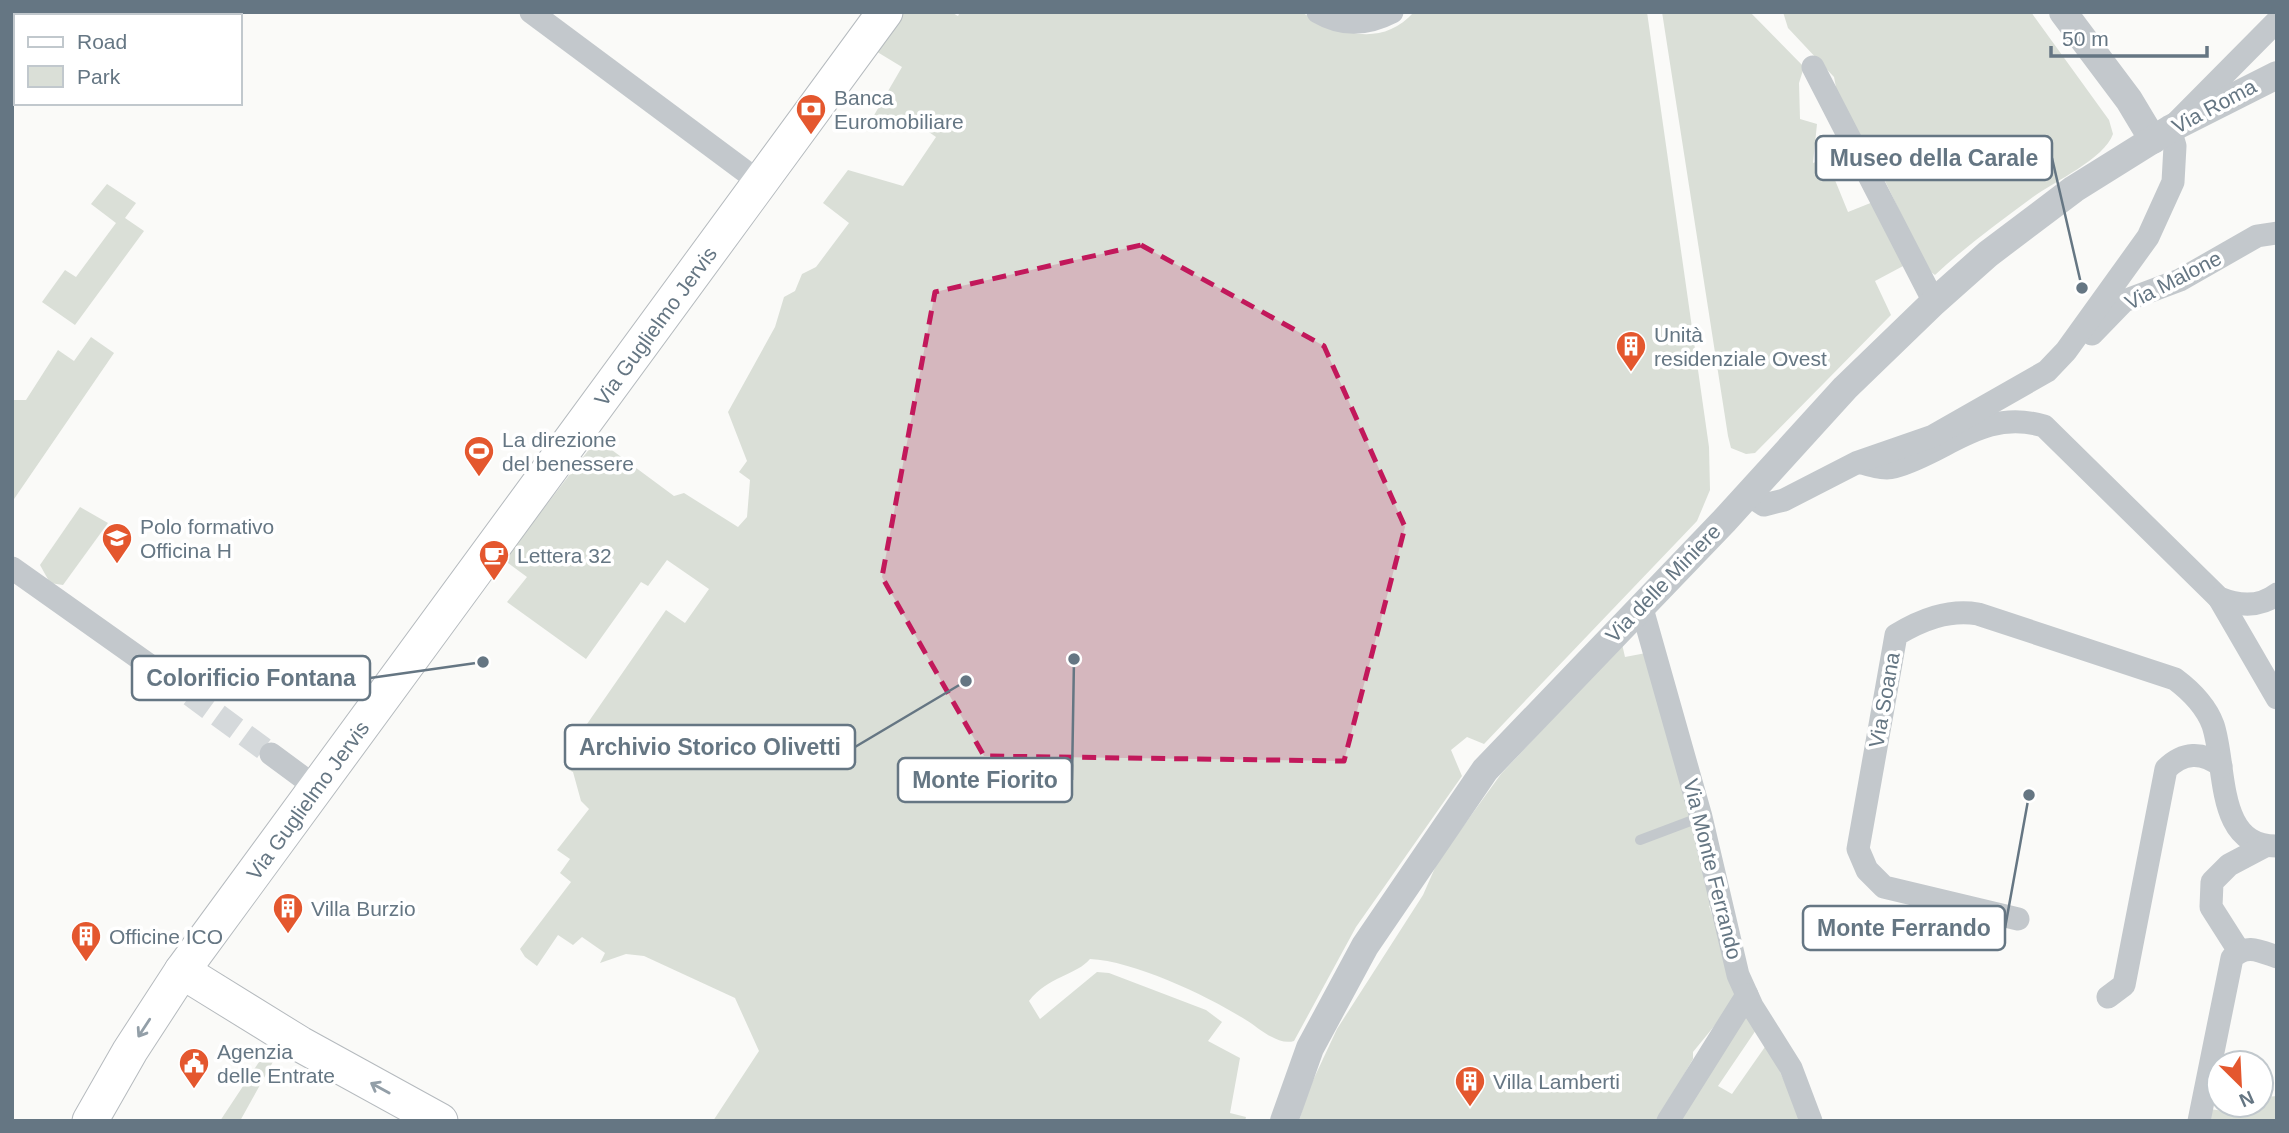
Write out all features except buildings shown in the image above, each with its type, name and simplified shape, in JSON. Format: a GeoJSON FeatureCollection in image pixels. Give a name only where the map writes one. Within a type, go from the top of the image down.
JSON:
{"type":"FeatureCollection","features":[{"type":"Feature","properties":{"kind":"main road","name":"Via Guglielmo Jervis"},"geometry":{"type":"LineString","coordinates":[[90,1121],[130,1051],[182,971],[885,12]]}},
{"type":"Feature","properties":{"kind":"main road"},"geometry":{"type":"LineString","coordinates":[[182,971],[300,1044],[440,1121]]}},
{"type":"Feature","properties":{"kind":"street"},"geometry":{"type":"LineString","coordinates":[[531,12],[761,183]]}},
{"type":"Feature","properties":{"kind":"street"},"geometry":{"type":"LineString","coordinates":[[1318,12],[1329,19],[1363,23],[1392,12]]}},
{"type":"Feature","properties":{"kind":"street"},"geometry":{"type":"LineString","coordinates":[[1747,494],[1764,505],[1784,500],[1858,462],[1933,436],[2047,371],[2066,351],[2148,237],[2173,182],[2175,146],[2129,100],[2063,12]]}},
{"type":"Feature","properties":{"kind":"street"},"geometry":{"type":"LineString","coordinates":[[2161,134],[2277,21]]}},
{"type":"Feature","properties":{"kind":"street"},"geometry":{"type":"LineString","coordinates":[[1813,67],[1934,302]]}},
{"type":"Feature","properties":{"kind":"street","name":"Via Roma"},"geometry":{"type":"LineString","coordinates":[[2161,134],[2277,75]]}},
{"type":"Feature","properties":{"kind":"street","name":"Via delle Miniere"},"geometry":{"type":"LineString","coordinates":[[1284,1121],[1310,1048],[1365,946],[1479,778],[1845,388],[1934,302],[1988,254],[2074,189],[2161,134]]}},
{"type":"Feature","properties":{"kind":"street","name":"Via Malone"},"geometry":{"type":"LineString","coordinates":[[2047,371],[2071,355],[2124,301],[2180,280],[2257,236],[2277,233]]}},
{"type":"Feature","properties":{"kind":"street"},"geometry":{"type":"LineString","coordinates":[[1858,462],[1892,468],[1989,424],[2011,420],[2044,426],[2219,598],[2277,698]]}},
{"type":"Feature","properties":{"kind":"street"},"geometry":{"type":"LineString","coordinates":[[12,568],[163,675]]}},
{"type":"Feature","properties":{"kind":"street"},"geometry":{"type":"LineString","coordinates":[[2219,598],[2230,602],[2257,604],[2277,594]]}},
{"type":"Feature","properties":{"kind":"street","name":"Via Monte Ferrando"},"geometry":{"type":"LineString","coordinates":[[1641,605],[1702,817],[1738,975],[1791,1068],[1811,1121]]}},
{"type":"Feature","properties":{"kind":"street","name":"Via Soana"},"geometry":{"type":"LineString","coordinates":[[2018,919],[1884,887],[1875,880],[1861,859],[1858,849],[1896,635],[1934,617],[1963,611],[1978,614],[2175,680],[2207,713],[2221,766],[2228,808],[2240,832],[2246,839],[2271,846]]}},
{"type":"Feature","properties":{"kind":"street"},"geometry":{"type":"LineString","coordinates":[[271,754],[317,788]]}},
{"type":"Feature","properties":{"kind":"street"},"geometry":{"type":"LineString","coordinates":[[2108,997],[2124,985],[2166,769],[2186,755],[2200,754],[2221,766]]}},
{"type":"Feature","properties":{"kind":"street","name":"Via Soana"},"geometry":{"type":"LineString","coordinates":[[2239,951],[2211,907],[2212,882],[2230,864],[2271,846]]}},
{"type":"Feature","properties":{"kind":"street"},"geometry":{"type":"LineString","coordinates":[[2199,1121],[2232,958],[2239,951],[2248,948],[2277,957]]}},
{"type":"Feature","properties":{"kind":"street"},"geometry":{"type":"LineString","coordinates":[[1668,1121],[1747,995]]}},
{"type":"Feature","properties":{"kind":"lane"},"geometry":{"type":"LineString","coordinates":[[1640,840],[1702,817]]}},
{"type":"Feature","properties":{"kind":"highlighted area"},"geometry":{"type":"Polygon","coordinates":[[[1141,245],[1324,346],[1405,527],[1344,761],[984,756],[882,577],[935,292],[1141,245]]]}},
{"type":"Feature","properties":{"kind":"green space"},"geometry":{"type":"Polygon","coordinates":[[[900,12],[951,12],[958,16],[960,12],[1301,12],[1344,31],[1373,34],[1387,31],[1414,12],[1647,12],[1709,447],[1710,490],[1697,521],[1484,744],[1467,737],[1451,750],[1462,776],[1356,927],[1294,1041],[1275,1039],[1230,1011],[1170,981],[1108,961],[1090,959],[1078,969],[1045,986],[1029,1001],[1040,1019],[1097,972],[1109,973],[1206,1010],[1222,1022],[1208,1041],[1240,1058],[1230,1113],[1246,1117],[1245,1121],[713,1121],[759,1051],[735,998],[644,956],[626,954],[600,963],[605,953],[582,937],[573,945],[558,935],[537,966],[525,957],[520,949],[571,882],[560,873],[570,859],[557,850],[589,809],[581,801],[573,772],[569,770],[578,756],[569,750],[666,610],[685,623],[709,589],[667,560],[648,586],[641,582],[586,659],[507,602],[527,577],[504,560],[597,439],[674,496],[684,493],[738,527],[747,517],[750,480],[739,472],[747,461],[728,412],[775,327],[784,297],[795,291],[802,274],[816,267],[849,223],[823,203],[848,170],[903,186],[936,137],[906,116],[894,132],[873,117],[902,67],[874,50],[900,12]]]}},
{"type":"Feature","properties":{"kind":"green space"},"geometry":{"type":"Polygon","coordinates":[[[1662,12],[1750,12],[1804,67],[1799,83],[1800,119],[1817,124],[1813,163],[1826,158],[1848,212],[1873,202],[1905,265],[1875,281],[1891,315],[1755,453],[1746,454],[1731,448],[1728,436],[1662,12]]]}},
{"type":"Feature","properties":{"kind":"green space"},"geometry":{"type":"Polygon","coordinates":[[[1783,12],[2031,12],[2109,120],[2113,134],[2090,161],[2020,206],[1935,275],[1928,270],[1872,154],[1840,108],[1834,77],[1788,28],[1783,12]]]}},
{"type":"Feature","properties":{"kind":"green space"},"geometry":{"type":"Polygon","coordinates":[[[107,184],[136,203],[125,218],[144,231],[75,325],[42,302],[65,270],[76,277],[116,223],[91,204],[107,184]]]}},
{"type":"Feature","properties":{"kind":"green space"},"geometry":{"type":"Polygon","coordinates":[[[91,337],[114,353],[12,502],[12,400],[26,400],[58,350],[74,361],[91,337]]]}},
{"type":"Feature","properties":{"kind":"green space"},"geometry":{"type":"Polygon","coordinates":[[[80,507],[108,523],[63,585],[50,583],[40,565],[80,507]]]}},
{"type":"Feature","properties":{"kind":"green space"},"geometry":{"type":"Polygon","coordinates":[[[1622,644],[1625,657],[1646,653],[1718,903],[1709,906],[1738,991],[1729,1008],[1693,1052],[1693,1059],[1657,1121],[1299,1121],[1308,1091],[1337,1029],[1423,895],[1438,861],[1501,774],[1622,644]]]}},
{"type":"Feature","properties":{"kind":"green space"},"geometry":{"type":"Polygon","coordinates":[[[1750,1010],[1758,1027],[1718,1086],[1732,1094],[1767,1044],[1803,1121],[1675,1121],[1750,1010]]]}},
{"type":"Feature","properties":{"kind":"green space"},"geometry":{"type":"Polygon","coordinates":[[[266,1044],[279,1051],[240,1121],[220,1121],[259,1062],[266,1044]]]}},
{"type":"Feature","properties":{"kind":"green space"},"geometry":{"type":"Polygon","coordinates":[[[2275,1096],[2277,1121],[2206,1121],[2275,1119],[2275,1096]]]}},
{"type":"Feature","properties":{"kind":"tunnel"},"geometry":{"type":"LineString","coordinates":[[163,675],[271,754]]}},
{"type":"Feature","properties":{"kind":"place","name":"Banca Euromobiliare"},"geometry":{"type":"Point","coordinates":[811,136]}},
{"type":"Feature","properties":{"kind":"place","name":"Museo della Carale"},"geometry":{"type":"Point","coordinates":[2082,288]}},
{"type":"Feature","properties":{"kind":"place","name":"Unità residenziale Ovest"},"geometry":{"type":"Point","coordinates":[1631,373]}},
{"type":"Feature","properties":{"kind":"place","name":"La direzione del benessere"},"geometry":{"type":"Point","coordinates":[479,478]}},
{"type":"Feature","properties":{"kind":"place","name":"Polo formativo Officina H"},"geometry":{"type":"Point","coordinates":[117,565]}},
{"type":"Feature","properties":{"kind":"place","name":"Lettera 32"},"geometry":{"type":"Point","coordinates":[494,582]}},
{"type":"Feature","properties":{"kind":"place","name":"Monte Fiorito"},"geometry":{"type":"Point","coordinates":[1074,659]}},
{"type":"Feature","properties":{"kind":"place","name":"Colorificio Fontana"},"geometry":{"type":"Point","coordinates":[483,662]}},
{"type":"Feature","properties":{"kind":"place","name":"Archivio Storico Olivetti"},"geometry":{"type":"Point","coordinates":[966,681]}},
{"type":"Feature","properties":{"kind":"place","name":"Monte Ferrando"},"geometry":{"type":"Point","coordinates":[2029,795]}},
{"type":"Feature","properties":{"kind":"place","name":"Villa Burzio"},"geometry":{"type":"Point","coordinates":[288,935]}},
{"type":"Feature","properties":{"kind":"place","name":"Officine ICO"},"geometry":{"type":"Point","coordinates":[86,963]}},
{"type":"Feature","properties":{"kind":"place","name":"Agenzia delle Entrate"},"geometry":{"type":"Point","coordinates":[194,1090]}},
{"type":"Feature","properties":{"kind":"place","name":"Villa Lamberti"},"geometry":{"type":"Point","coordinates":[1470,1108]}}]}
